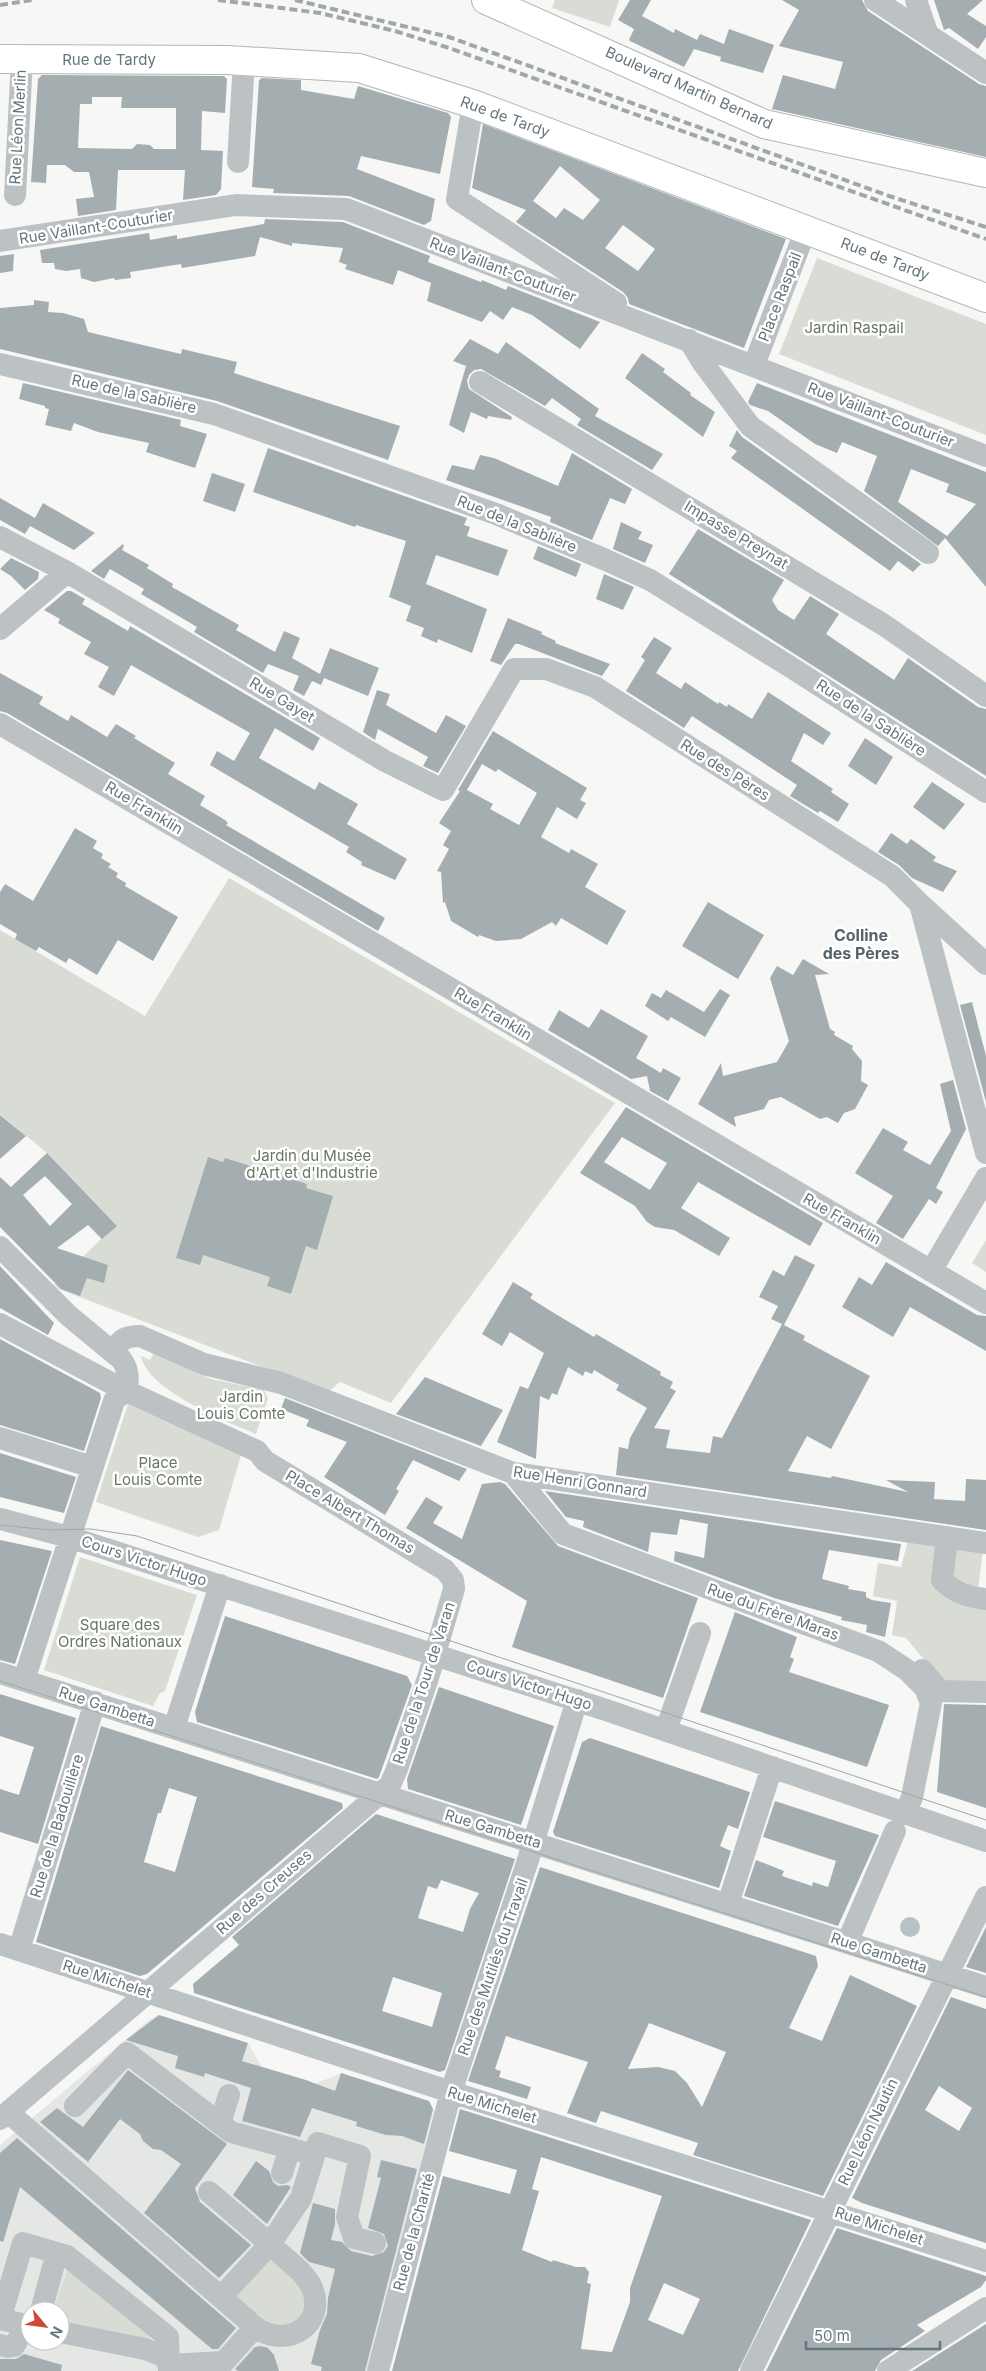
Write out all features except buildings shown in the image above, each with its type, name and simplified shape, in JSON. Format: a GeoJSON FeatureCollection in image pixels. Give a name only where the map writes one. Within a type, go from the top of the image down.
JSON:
{"type":"FeatureCollection","features":[{"type":"Feature","properties":{"kind":"main road","name":"Boulevard Martin Bernard"},"geometry":{"type":"LineString","coordinates":[[486,0],[764,124],[986,173]]}},
{"type":"Feature","properties":{"kind":"main road","name":"Rue de Tardy"},"geometry":{"type":"LineString","coordinates":[[11,59],[244,61],[358,68],[473,104],[986,298]]}},
{"type":"Feature","properties":{"kind":"street"},"geometry":{"type":"LineString","coordinates":[[875,0],[986,74]]}},
{"type":"Feature","properties":{"kind":"street"},"geometry":{"type":"LineString","coordinates":[[916,0],[928,35]]}},
{"type":"Feature","properties":{"kind":"street","name":"Rue Léon Merlin"},"geometry":{"type":"LineString","coordinates":[[11,59],[15,195]]}},
{"type":"Feature","properties":{"kind":"street"},"geometry":{"type":"LineString","coordinates":[[238,162],[244,61]]}},
{"type":"Feature","properties":{"kind":"street"},"geometry":{"type":"LineString","coordinates":[[473,104],[457,199],[615,303],[684,338],[750,426],[928,553]]}},
{"type":"Feature","properties":{"kind":"street","name":"Rue Vaillant-Couturier"},"geometry":{"type":"LineString","coordinates":[[0,242],[236,205],[346,209],[986,456]]}},
{"type":"Feature","properties":{"kind":"street","name":"Place Raspail"},"geometry":{"type":"LineString","coordinates":[[754,365],[806,229]]}},
{"type":"Feature","properties":{"kind":"street","name":"Rue de la Sablière"},"geometry":{"type":"LineString","coordinates":[[0,364],[214,414],[496,514],[606,560],[650,580],[986,792]]}},
{"type":"Feature","properties":{"kind":"street","name":"Impasse Preynat"},"geometry":{"type":"LineString","coordinates":[[480,382],[884,625],[986,696]]}},
{"type":"Feature","properties":{"kind":"street","name":"Rue Gayet"},"geometry":{"type":"LineString","coordinates":[[0,537],[66,572],[385,761],[443,790],[514,668]]}},
{"type":"Feature","properties":{"kind":"street"},"geometry":{"type":"LineString","coordinates":[[0,629],[66,572]]}},
{"type":"Feature","properties":{"kind":"street","name":"Rue des Pères"},"geometry":{"type":"LineString","coordinates":[[514,668],[546,669],[595,688],[892,876],[986,964]]}},
{"type":"Feature","properties":{"kind":"street","name":"Rue Franklin"},"geometry":{"type":"LineString","coordinates":[[0,724],[986,1303]]}},
{"type":"Feature","properties":{"kind":"street"},"geometry":{"type":"LineString","coordinates":[[920,904],[986,1153]]}},
{"type":"Feature","properties":{"kind":"street"},"geometry":{"type":"LineString","coordinates":[[931,1270],[986,1178]]}},
{"type":"Feature","properties":{"kind":"street"},"geometry":{"type":"LineString","coordinates":[[0,1247],[69,1316],[114,1352],[125,1364],[127,1371],[124,1390],[114,1401],[24,1680]]}},
{"type":"Feature","properties":{"kind":"street"},"geometry":{"type":"LineString","coordinates":[[0,1324],[124,1390]]}},
{"type":"Feature","properties":{"kind":"street","name":"Rue Henri Gonnard"},"geometry":{"type":"LineString","coordinates":[[114,1352],[121,1339],[129,1336],[140,1336],[204,1364],[281,1383],[513,1473],[986,1543]]}},
{"type":"Feature","properties":{"kind":"street","name":"Place Albert Thomas"},"geometry":{"type":"LineString","coordinates":[[124,1390],[258,1451],[266,1461],[445,1570]]}},
{"type":"Feature","properties":{"kind":"street"},"geometry":{"type":"LineString","coordinates":[[0,1438],[92,1467]]}},
{"type":"Feature","properties":{"kind":"street","name":"Rue du Frère Maras"},"geometry":{"type":"LineString","coordinates":[[513,1473],[563,1534],[878,1650],[907,1670],[925,1688],[931,1703],[914,1786],[847,1943]]}},
{"type":"Feature","properties":{"kind":"street","name":"Cours Victor Hugo"},"geometry":{"type":"LineString","coordinates":[[0,1519],[69,1537],[577,1700],[772,1767],[900,1822],[986,1841]]}},
{"type":"Feature","properties":{"kind":"street"},"geometry":{"type":"LineString","coordinates":[[947,1537],[942,1580],[949,1588],[965,1596],[986,1600]]}},
{"type":"Feature","properties":{"kind":"street","name":"Rue de la Tour de Varan"},"geometry":{"type":"LineString","coordinates":[[382,1794],[390,1785],[397,1769],[454,1589],[453,1580],[445,1570]]}},
{"type":"Feature","properties":{"kind":"street"},"geometry":{"type":"LineString","coordinates":[[174,1728],[220,1585]]}},
{"type":"Feature","properties":{"kind":"street"},"geometry":{"type":"LineString","coordinates":[[666,1730],[700,1633]]}},
{"type":"Feature","properties":{"kind":"street"},"geometry":{"type":"LineString","coordinates":[[878,1650],[895,1649],[921,1669],[940,1690],[986,1692]]}},
{"type":"Feature","properties":{"kind":"street","name":"Rue Gambetta"},"geometry":{"type":"LineString","coordinates":[[0,1673],[534,1841],[986,1987]]}},
{"type":"Feature","properties":{"kind":"street","name":"Rue des Mutilés du Travail"},"geometry":{"type":"LineString","coordinates":[[451,2092],[534,1841],[577,1700]]}},
{"type":"Feature","properties":{"kind":"street","name":"Rue de la Badouillère"},"geometry":{"type":"LineString","coordinates":[[9,1947],[95,1702]]}},
{"type":"Feature","properties":{"kind":"street"},"geometry":{"type":"LineString","coordinates":[[728,1904],[772,1767]]}},
{"type":"Feature","properties":{"kind":"street","name":"Rue des Creuses"},"geometry":{"type":"LineString","coordinates":[[4,2115],[355,1814],[382,1794]]}},
{"type":"Feature","properties":{"kind":"street","name":"Rue Léon Nautin"},"geometry":{"type":"LineString","coordinates":[[750,2371],[948,1975],[978,1934],[986,1898]]}},
{"type":"Feature","properties":{"kind":"street","name":"Rue Michelet"},"geometry":{"type":"LineString","coordinates":[[9,1947],[451,2092],[986,2261]]}},
{"type":"Feature","properties":{"kind":"street"},"geometry":{"type":"LineString","coordinates":[[75,2106],[127,2053],[231,2132],[314,2156]]}},
{"type":"Feature","properties":{"kind":"street","name":"Rue de la Charité"},"geometry":{"type":"LineString","coordinates":[[378,2371],[451,2092]]}},
{"type":"Feature","properties":{"kind":"street"},"geometry":{"type":"LineString","coordinates":[[220,2123],[229,2095]]}},
{"type":"Feature","properties":{"kind":"street"},"geometry":{"type":"LineString","coordinates":[[4,2115],[255,2327],[266,2335],[274,2337],[294,2335],[308,2321],[314,2306],[312,2287],[270,2244],[209,2192]]}},
{"type":"Feature","properties":{"kind":"street"},"geometry":{"type":"LineString","coordinates":[[221,2297],[270,2244],[301,2198],[318,2143],[360,2156],[347,2217],[354,2238],[375,2243]]}},
{"type":"Feature","properties":{"kind":"street"},"geometry":{"type":"LineString","coordinates":[[282,2173],[290,2148]]}},
{"type":"Feature","properties":{"kind":"street"},"geometry":{"type":"LineString","coordinates":[[20,2320],[0,2319],[23,2243],[67,2256],[168,2337],[168,2365]]}},
{"type":"Feature","properties":{"kind":"street"},"geometry":{"type":"LineString","coordinates":[[39,2301],[57,2254]]}},
{"type":"Feature","properties":{"kind":"street"},"geometry":{"type":"LineString","coordinates":[[888,2371],[986,2308]]}},
{"type":"Feature","properties":{"kind":"street"},"geometry":{"type":"LineString","coordinates":[[70,2334],[145,2349],[168,2365],[224,2362],[255,2327]]}},
{"type":"Feature","properties":{"kind":"street"},"geometry":{"type":"LineString","coordinates":[[0,2345],[14,2346],[20,2338]]}},
{"type":"Feature","properties":{"kind":"shaded area"},"geometry":{"type":"Polygon","coordinates":[[[910,1917],[917,1920],[920,1927],[917,1934],[910,1937],[903,1934],[900,1927],[903,1920],[910,1917]]]}},
{"type":"Feature","properties":{"kind":"shaded area"},"geometry":{"type":"Polygon","coordinates":[[[159,2015],[248,2043],[262,2067],[315,2084],[341,2073],[429,2101],[434,2111],[368,2371],[0,2371],[0,2145],[149,2020],[159,2015]]]}},
{"type":"Feature","properties":{"kind":"green space"},"geometry":{"type":"Polygon","coordinates":[[[555,0],[619,0],[610,27],[552,8],[555,0]]]}},
{"type":"Feature","properties":{"kind":"green space","name":"Jardin Raspail"},"geometry":{"type":"Polygon","coordinates":[[[817,258],[986,324],[986,435],[779,354],[817,258]]]}},
{"type":"Feature","properties":{"kind":"green space","name":"Jardin du Musée d'Art et d'Industrie"},"geometry":{"type":"Polygon","coordinates":[[[229,878],[615,1103],[391,1403],[340,1382],[329,1391],[325,1391],[59,1289],[54,1284],[116,1225],[47,1153],[0,1114],[0,930],[145,1016],[229,878]]]}},
{"type":"Feature","properties":{"kind":"green space"},"geometry":{"type":"Polygon","coordinates":[[[986,1240],[986,1272],[972,1263],[986,1240]]]}},
{"type":"Feature","properties":{"kind":"green space","name":"Jardin Louis Comte"},"geometry":{"type":"Polygon","coordinates":[[[154,1352],[211,1379],[264,1390],[268,1398],[256,1434],[208,1413],[157,1381],[146,1369],[141,1356],[150,1360],[154,1352]]]}},
{"type":"Feature","properties":{"kind":"green space","name":"Place Louis Comte"},"geometry":{"type":"Polygon","coordinates":[[[128,1404],[241,1455],[219,1530],[198,1537],[96,1502],[128,1404]]]}},
{"type":"Feature","properties":{"kind":"green space"},"geometry":{"type":"Polygon","coordinates":[[[908,1541],[983,1550],[978,1590],[986,1591],[986,1685],[943,1682],[906,1638],[892,1635],[897,1601],[873,1596],[878,1563],[901,1567],[908,1541]]]}},
{"type":"Feature","properties":{"kind":"green space","name":"Square des Ordres Nationaux"},"geometry":{"type":"Polygon","coordinates":[[[80,1557],[197,1595],[165,1691],[160,1693],[153,1706],[44,1670],[80,1557]]]}},
{"type":"Feature","properties":{"kind":"green space"},"geometry":{"type":"Polygon","coordinates":[[[269,2253],[300,2281],[308,2311],[281,2332],[231,2295],[269,2253]]]}},
{"type":"Feature","properties":{"kind":"green space"},"geometry":{"type":"Polygon","coordinates":[[[69,2265],[151,2335],[146,2346],[70,2330],[70,2301],[56,2301],[69,2265]]]}},
{"type":"Feature","properties":{"kind":"tram line"},"geometry":{"type":"LineString","coordinates":[[0,1525],[49,1530],[91,1529],[137,1536],[986,1820]]}},
{"type":"Feature","properties":{"kind":"tram line"},"geometry":{"type":"LineString","coordinates":[[0,1681],[986,1997]]}},
{"type":"Feature","properties":{"kind":"railway"},"geometry":{"type":"LineString","coordinates":[[0,5],[32,0]]}},
{"type":"Feature","properties":{"kind":"railway"},"geometry":{"type":"LineString","coordinates":[[218,0],[320,13],[395,31],[446,47],[986,239]]}},
{"type":"Feature","properties":{"kind":"railway"},"geometry":{"type":"LineString","coordinates":[[295,0],[449,37],[889,196],[986,227]]}},
{"type":"Feature","properties":{"kind":"district","name":"Colline des Pères"},"geometry":{"type":"Point","coordinates":[861,944]}}]}
